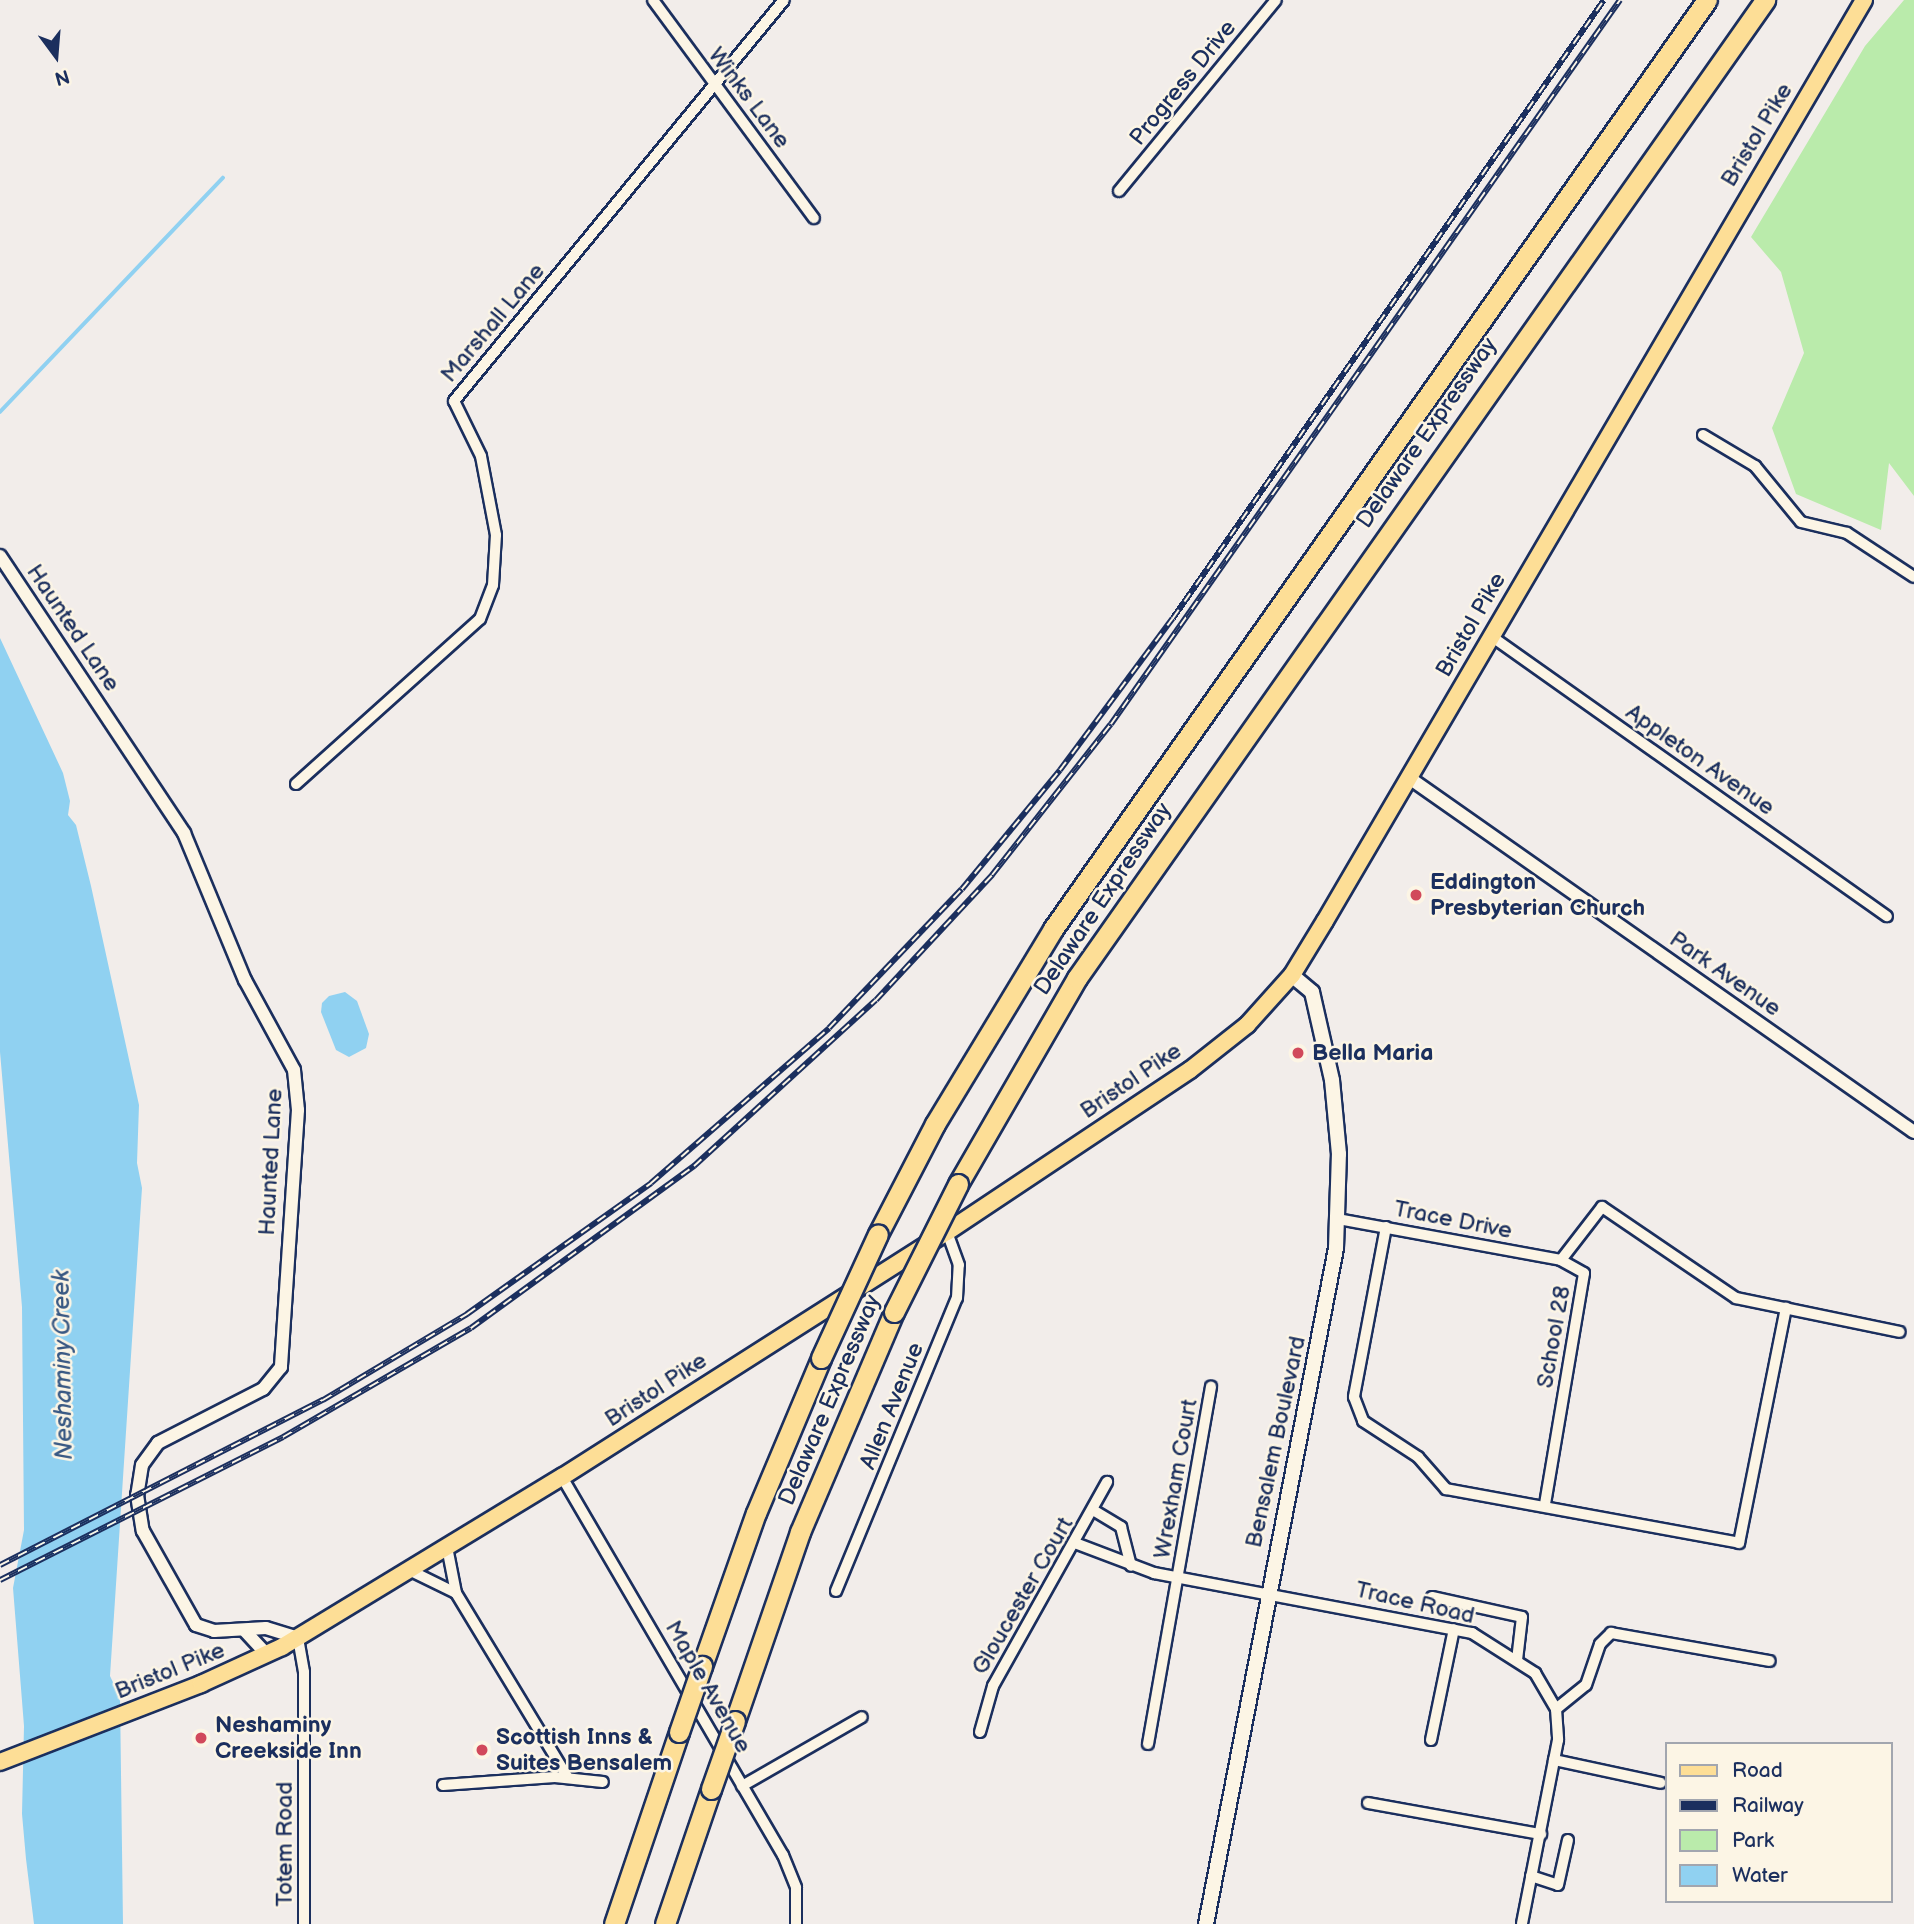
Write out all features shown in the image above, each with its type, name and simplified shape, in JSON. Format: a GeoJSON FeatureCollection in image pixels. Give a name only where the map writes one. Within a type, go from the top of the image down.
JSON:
{"type":"FeatureCollection","features":[{"type":"Feature","properties":{"kind":"highway","name":"Delaware Expressway"},"geometry":{"type":"LineString","coordinates":[[614,1924],[765,1489],[878,1234],[941,1113],[1053,929],[1707,0]]}},
{"type":"Feature","properties":{"kind":"highway","name":"Delaware Expressway"},"geometry":{"type":"LineString","coordinates":[[665,1924],[800,1532],[894,1312],[957,1184],[1077,978],[1765,0]]}},
{"type":"Feature","properties":{"kind":"main road","name":"Bristol Pike"},"geometry":{"type":"LineString","coordinates":[[0,1762],[143,1707],[267,1655],[298,1638],[562,1477],[947,1232],[1216,1051],[1258,1014],[1292,975],[1864,0]]}},
{"type":"Feature","properties":{"kind":"main road","name":"Bensalem Boulevard"},"geometry":{"type":"LineString","coordinates":[[1206,1924],[1268,1596],[1330,1292],[1338,1219],[1338,1129],[1328,1058],[1312,992],[1292,975]]}},
{"type":"Feature","properties":{"kind":"street","name":"Winks Lane"},"geometry":{"type":"LineString","coordinates":[[653,0],[814,218]]}},
{"type":"Feature","properties":{"kind":"street","name":"Marshall Lane"},"geometry":{"type":"LineString","coordinates":[[296,784],[480,619],[493,585],[496,535],[481,456],[454,401],[784,0]]}},
{"type":"Feature","properties":{"kind":"street","name":"Progress Drive"},"geometry":{"type":"LineString","coordinates":[[1119,191],[1276,0]]}},
{"type":"Feature","properties":{"kind":"street"},"geometry":{"type":"LineString","coordinates":[[1703,435],[1755,466],[1801,522],[1847,533],[1914,577]]}},
{"type":"Feature","properties":{"kind":"street","name":"Haunted Lane"},"geometry":{"type":"LineString","coordinates":[[0,556],[184,833],[245,980],[296,1077],[281,1367],[263,1389],[158,1443],[146,1456],[137,1485],[143,1531],[191,1620],[206,1630],[266,1628],[298,1638]]}},
{"type":"Feature","properties":{"kind":"street","name":"Appleton Avenue"},"geometry":{"type":"LineString","coordinates":[[1491,636],[1887,916]]}},
{"type":"Feature","properties":{"kind":"street","name":"Park Avenue"},"geometry":{"type":"LineString","coordinates":[[1408,778],[1914,1132]]}},
{"type":"Feature","properties":{"kind":"street","name":"School 28"},"geometry":{"type":"LineString","coordinates":[[1545,1504],[1584,1273],[1561,1260],[1602,1207],[1736,1298],[1900,1332]]}},
{"type":"Feature","properties":{"kind":"street","name":"Trace Drive"},"geometry":{"type":"LineString","coordinates":[[1338,1219],[1561,1260]]}},
{"type":"Feature","properties":{"kind":"street"},"geometry":{"type":"LineString","coordinates":[[1386,1227],[1354,1397],[1363,1421],[1418,1457],[1446,1489],[1545,1504],[1739,1543],[1786,1308]]}},
{"type":"Feature","properties":{"kind":"street","name":"Allen Avenue"},"geometry":{"type":"LineString","coordinates":[[836,1591],[957,1297],[959,1265],[947,1232]]}},
{"type":"Feature","properties":{"kind":"street","name":"Wrexham Court"},"geometry":{"type":"LineString","coordinates":[[1148,1744],[1211,1387]]}},
{"type":"Feature","properties":{"kind":"street","name":"Maple Avenue"},"geometry":{"type":"LineString","coordinates":[[562,1477],[791,1873],[796,1888],[796,1924]]}},
{"type":"Feature","properties":{"kind":"street","name":"Gloucester Court"},"geometry":{"type":"LineString","coordinates":[[980,1732],[993,1686],[1107,1482]]}},
{"type":"Feature","properties":{"kind":"street"},"geometry":{"type":"LineString","coordinates":[[1093,1510],[1121,1527],[1131,1566]]}},
{"type":"Feature","properties":{"kind":"street","name":"Trace Road"},"geometry":{"type":"LineString","coordinates":[[1075,1543],[1131,1566],[1268,1596],[1331,1604],[1479,1636],[1517,1660],[1545,1685],[1556,1709]]}},
{"type":"Feature","properties":{"kind":"street"},"geometry":{"type":"LineString","coordinates":[[447,1547],[456,1593],[568,1778]]}},
{"type":"Feature","properties":{"kind":"street"},"geometry":{"type":"LineString","coordinates":[[409,1570],[456,1593]]}},
{"type":"Feature","properties":{"kind":"street"},"geometry":{"type":"LineString","coordinates":[[1432,1597],[1522,1617],[1517,1660]]}},
{"type":"Feature","properties":{"kind":"street"},"geometry":{"type":"LineString","coordinates":[[1431,1740],[1454,1629]]}},
{"type":"Feature","properties":{"kind":"street"},"geometry":{"type":"LineString","coordinates":[[244,1630],[267,1655]]}},
{"type":"Feature","properties":{"kind":"street"},"geometry":{"type":"LineString","coordinates":[[1522,1924],[1553,1760],[1556,1709],[1586,1685],[1600,1644],[1611,1633],[1770,1661]]}},
{"type":"Feature","properties":{"kind":"street","name":"Totem Road"},"geometry":{"type":"LineString","coordinates":[[298,1638],[304,1672],[304,1924]]}},
{"type":"Feature","properties":{"kind":"street"},"geometry":{"type":"LineString","coordinates":[[742,1786],[862,1717]]}},
{"type":"Feature","properties":{"kind":"street"},"geometry":{"type":"LineString","coordinates":[[1553,1760],[1661,1783]]}},
{"type":"Feature","properties":{"kind":"street"},"geometry":{"type":"LineString","coordinates":[[443,1785],[568,1778],[603,1782]]}},
{"type":"Feature","properties":{"kind":"street"},"geometry":{"type":"LineString","coordinates":[[1368,1803],[1541,1834]]}},
{"type":"Feature","properties":{"kind":"street"},"geometry":{"type":"LineString","coordinates":[[1531,1876],[1558,1885],[1568,1840]]}},
{"type":"Feature","properties":{"kind":"green space"},"geometry":{"type":"Polygon","coordinates":[[[1904,0],[1914,0],[1914,496],[1889,463],[1881,530],[1796,494],[1772,428],[1804,353],[1781,272],[1751,237],[1865,46],[1904,0]]]}},
{"type":"Feature","properties":{"kind":"water","name":"Neshaminy Creek"},"geometry":{"type":"Polygon","coordinates":[[[0,638],[63,773],[70,801],[68,815],[76,825],[91,886],[139,1105],[137,1163],[142,1188],[110,1676],[120,1697],[123,1924],[34,1924],[26,1859],[22,1814],[24,1726],[13,1588],[24,1530],[22,1307],[0,1052],[0,638]]]}},
{"type":"Feature","properties":{"kind":"water"},"geometry":{"type":"Polygon","coordinates":[[[345,992],[357,1001],[369,1034],[366,1048],[349,1057],[336,1050],[321,1012],[322,1003],[329,996],[345,992]]]}},
{"type":"Feature","properties":{"kind":"waterway"},"geometry":{"type":"LineString","coordinates":[[0,412],[223,178]]}},
{"type":"Feature","properties":{"kind":"railway"},"geometry":{"type":"LineString","coordinates":[[0,1565],[323,1400],[467,1314],[651,1183],[829,1028],[962,889],[1060,770],[1173,618],[1604,0]]}},
{"type":"Feature","properties":{"kind":"railway"},"geometry":{"type":"LineString","coordinates":[[0,1580],[283,1437],[471,1328],[694,1166],[876,1000],[992,875],[1111,724],[1620,0]]}},
{"type":"Feature","properties":{"kind":"place","name":"Eddington Presbyterian Church"},"geometry":{"type":"Point","coordinates":[1416,895]}},
{"type":"Feature","properties":{"kind":"place","name":"Bella Maria"},"geometry":{"type":"Point","coordinates":[1298,1053]}},
{"type":"Feature","properties":{"kind":"place","name":"Neshaminy Creekside Inn"},"geometry":{"type":"Point","coordinates":[201,1738]}},
{"type":"Feature","properties":{"kind":"place","name":"Scottish Inns & Suites Bensalem"},"geometry":{"type":"Point","coordinates":[482,1750]}}]}
